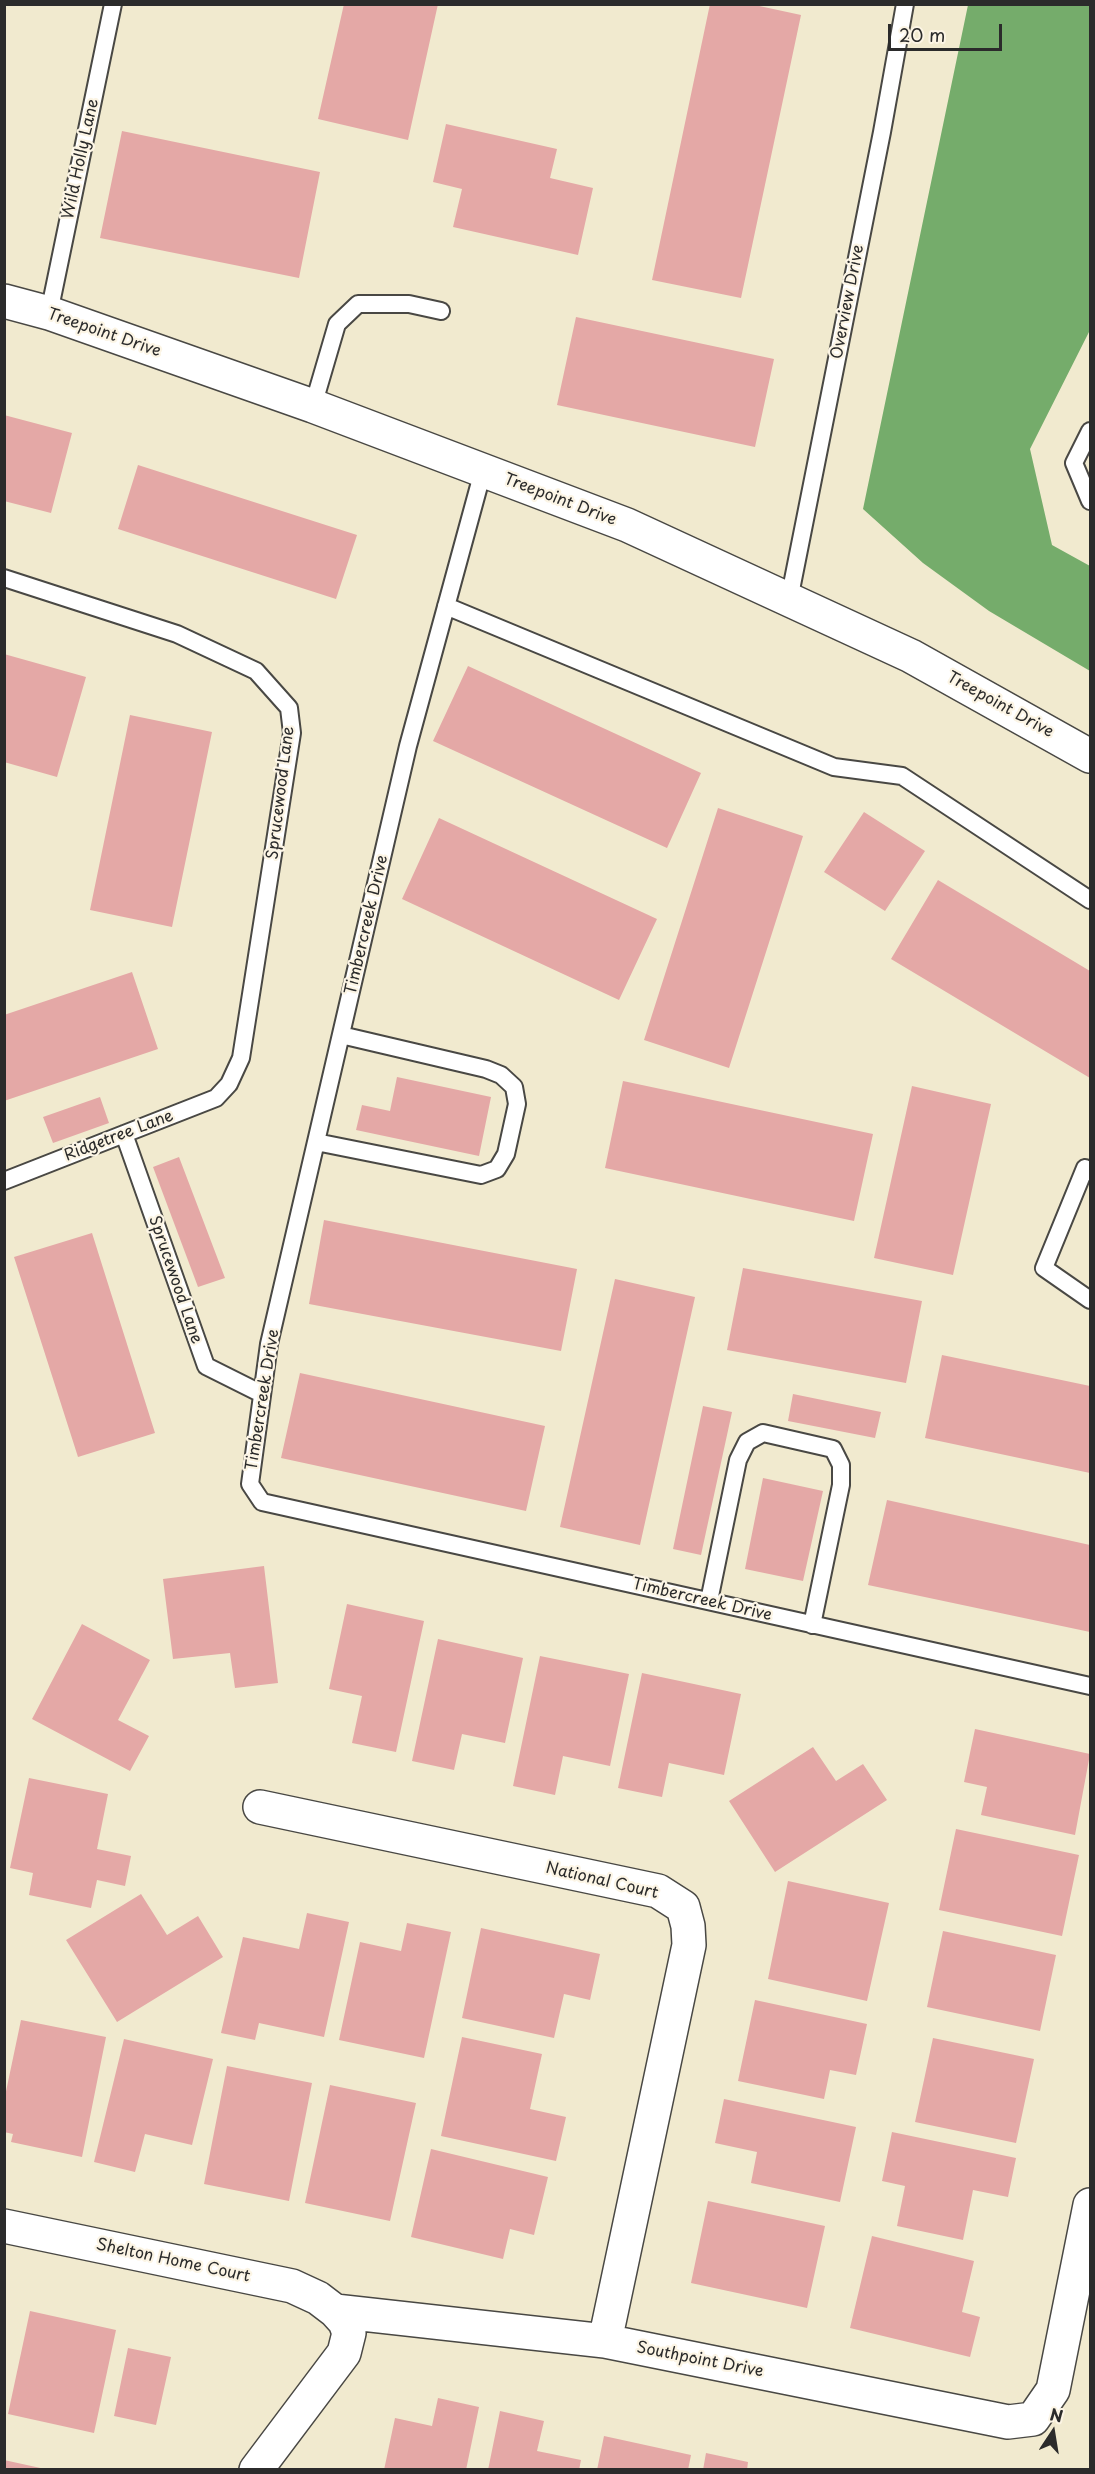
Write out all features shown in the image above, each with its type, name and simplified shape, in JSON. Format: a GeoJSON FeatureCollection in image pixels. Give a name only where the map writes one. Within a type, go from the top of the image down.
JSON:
{"type":"FeatureCollection","features":[{"type":"Feature","properties":{"kind":"street","name":"Treepoint Drive"},"geometry":{"type":"LineString","coordinates":[[4,301],[49,313],[313,406],[627,525],[911,656],[1090,756]]}},
{"type":"Feature","properties":{"kind":"street","name":"National Court"},"geometry":{"type":"LineString","coordinates":[[260,1807],[658,1891],[683,1907],[688,1926],[689,1945],[605,2341]]}},
{"type":"Feature","properties":{"kind":"street","name":"Southpoint Drive"},"geometry":{"type":"LineString","coordinates":[[335,2311],[605,2341],[1008,2422],[1033,2419],[1053,2390],[1090,2205]]}},
{"type":"Feature","properties":{"kind":"street","name":"Shelton Home Court"},"geometry":{"type":"LineString","coordinates":[[4,2226],[292,2286],[318,2298],[335,2311]]}},
{"type":"Feature","properties":{"kind":"street"},"geometry":{"type":"LineString","coordinates":[[256,2469],[344,2353],[348,2333],[345,2322],[335,2311]]}},
{"type":"Feature","properties":{"kind":"lane","name":"Wild Holly Lane"},"geometry":{"type":"LineString","coordinates":[[49,313],[113,4]]}},
{"type":"Feature","properties":{"kind":"lane","name":"Overview Drive"},"geometry":{"type":"LineString","coordinates":[[789,600],[880,144],[905,4]]}},
{"type":"Feature","properties":{"kind":"lane"},"geometry":{"type":"LineString","coordinates":[[313,406],[337,324],[358,304],[409,304],[441,311]]}},
{"type":"Feature","properties":{"kind":"lane"},"geometry":{"type":"LineString","coordinates":[[1090,431],[1074,463],[1090,501]]}},
{"type":"Feature","properties":{"kind":"lane","name":"Timbercreek Drive"},"geometry":{"type":"LineString","coordinates":[[483,471],[408,746],[269,1344],[250,1484],[262,1502],[1090,1686]]}},
{"type":"Feature","properties":{"kind":"lane","name":"Sprucewood Lane"},"geometry":{"type":"LineString","coordinates":[[4,578],[177,634],[255,670],[289,708],[292,733],[247,1024],[241,1058],[230,1084]]}},
{"type":"Feature","properties":{"kind":"lane"},"geometry":{"type":"LineString","coordinates":[[446,606],[834,767],[902,776],[1090,900]]}},
{"type":"Feature","properties":{"kind":"lane"},"geometry":{"type":"LineString","coordinates":[[316,1142],[480,1175],[497,1169],[506,1154],[517,1104],[514,1087],[501,1075],[486,1069],[341,1035]]}},
{"type":"Feature","properties":{"kind":"lane","name":"Ridgetree Lane"},"geometry":{"type":"LineString","coordinates":[[4,1181],[216,1098],[230,1084]]}},
{"type":"Feature","properties":{"kind":"lane","name":"Sprucewood Lane"},"geometry":{"type":"LineString","coordinates":[[124,1134],[206,1366],[262,1394]]}},
{"type":"Feature","properties":{"kind":"lane"},"geometry":{"type":"LineString","coordinates":[[1090,1172],[1085,1168],[1044,1268],[1090,1300]]}},
{"type":"Feature","properties":{"kind":"lane"},"geometry":{"type":"LineString","coordinates":[[709,1601],[738,1460],[747,1442],[763,1433],[833,1449],[841,1465],[841,1485],[812,1625]]}},
{"type":"Feature","properties":{"kind":"green space"},"geometry":{"type":"Polygon","coordinates":[[[968,5],[1090,5],[1090,330],[1030,449],[1052,545],[1090,566],[1090,671],[989,611],[923,563],[863,509],[968,5]]]}},
{"type":"Feature","properties":{"kind":"building"},"geometry":{"type":"Polygon","coordinates":[[[344,4],[438,4],[408,140],[318,119],[344,4]]]}},
{"type":"Feature","properties":{"kind":"building"},"geometry":{"type":"Polygon","coordinates":[[[710,4],[750,4],[801,15],[741,298],[652,280],[710,4]]]}},
{"type":"Feature","properties":{"kind":"building"},"geometry":{"type":"Polygon","coordinates":[[[446,124],[557,149],[550,178],[593,188],[578,255],[453,227],[462,189],[433,182],[446,124]]]}},
{"type":"Feature","properties":{"kind":"building"},"geometry":{"type":"Polygon","coordinates":[[[122,131],[320,172],[299,278],[100,238],[122,131]]]}},
{"type":"Feature","properties":{"kind":"building"},"geometry":{"type":"Polygon","coordinates":[[[576,317],[774,359],[755,447],[557,405],[576,317]]]}},
{"type":"Feature","properties":{"kind":"building"},"geometry":{"type":"Polygon","coordinates":[[[4,415],[72,433],[51,513],[4,501],[4,415]]]}},
{"type":"Feature","properties":{"kind":"building"},"geometry":{"type":"Polygon","coordinates":[[[138,465],[357,535],[336,599],[118,529],[138,465]]]}},
{"type":"Feature","properties":{"kind":"building"},"geometry":{"type":"Polygon","coordinates":[[[4,654],[86,677],[57,777],[4,762],[4,654]]]}},
{"type":"Feature","properties":{"kind":"building"},"geometry":{"type":"Polygon","coordinates":[[[468,666],[701,773],[667,848],[433,741],[468,666]]]}},
{"type":"Feature","properties":{"kind":"building"},"geometry":{"type":"Polygon","coordinates":[[[130,715],[212,732],[172,927],[90,910],[130,715]]]}},
{"type":"Feature","properties":{"kind":"building"},"geometry":{"type":"Polygon","coordinates":[[[718,808],[803,836],[729,1068],[644,1040],[718,808]]]}},
{"type":"Feature","properties":{"kind":"building"},"geometry":{"type":"Polygon","coordinates":[[[864,812],[925,851],[885,911],[824,872],[864,812]]]}},
{"type":"Feature","properties":{"kind":"building"},"geometry":{"type":"Polygon","coordinates":[[[439,818],[657,919],[619,1000],[402,899],[439,818]]]}},
{"type":"Feature","properties":{"kind":"building"},"geometry":{"type":"Polygon","coordinates":[[[938,880],[1090,971],[1090,1078],[891,959],[938,880]]]}},
{"type":"Feature","properties":{"kind":"building"},"geometry":{"type":"Polygon","coordinates":[[[132,972],[158,1049],[4,1101],[4,1015],[132,972]]]}},
{"type":"Feature","properties":{"kind":"building"},"geometry":{"type":"Polygon","coordinates":[[[397,1077],[491,1097],[479,1156],[356,1130],[362,1105],[390,1111],[397,1077]]]}},
{"type":"Feature","properties":{"kind":"building"},"geometry":{"type":"Polygon","coordinates":[[[623,1081],[873,1134],[854,1221],[605,1168],[623,1081]]]}},
{"type":"Feature","properties":{"kind":"building"},"geometry":{"type":"Polygon","coordinates":[[[912,1086],[991,1104],[953,1275],[874,1258],[912,1086]]]}},
{"type":"Feature","properties":{"kind":"building"},"geometry":{"type":"Polygon","coordinates":[[[100,1097],[109,1123],[53,1143],[43,1117],[100,1097]]]}},
{"type":"Feature","properties":{"kind":"building"},"geometry":{"type":"Polygon","coordinates":[[[179,1157],[225,1278],[198,1287],[153,1167],[179,1157]]]}},
{"type":"Feature","properties":{"kind":"building"},"geometry":{"type":"Polygon","coordinates":[[[324,1220],[577,1269],[561,1351],[309,1304],[324,1220]]]}},
{"type":"Feature","properties":{"kind":"building"},"geometry":{"type":"Polygon","coordinates":[[[92,1233],[155,1433],[78,1457],[14,1257],[92,1233]]]}},
{"type":"Feature","properties":{"kind":"building"},"geometry":{"type":"Polygon","coordinates":[[[743,1268],[922,1301],[906,1383],[727,1350],[743,1268]]]}},
{"type":"Feature","properties":{"kind":"building"},"geometry":{"type":"Polygon","coordinates":[[[615,1279],[695,1297],[640,1545],[560,1527],[615,1279]]]}},
{"type":"Feature","properties":{"kind":"building"},"geometry":{"type":"Polygon","coordinates":[[[942,1355],[1090,1386],[1090,1473],[925,1438],[942,1355]]]}},
{"type":"Feature","properties":{"kind":"building"},"geometry":{"type":"Polygon","coordinates":[[[300,1373],[545,1426],[526,1511],[281,1458],[300,1373]]]}},
{"type":"Feature","properties":{"kind":"building"},"geometry":{"type":"Polygon","coordinates":[[[793,1394],[881,1412],[875,1438],[788,1421],[793,1394]]]}},
{"type":"Feature","properties":{"kind":"building"},"geometry":{"type":"Polygon","coordinates":[[[703,1406],[732,1412],[701,1555],[673,1549],[703,1406]]]}},
{"type":"Feature","properties":{"kind":"building"},"geometry":{"type":"Polygon","coordinates":[[[763,1478],[823,1491],[803,1581],[745,1569],[763,1478]]]}},
{"type":"Feature","properties":{"kind":"building"},"geometry":{"type":"Polygon","coordinates":[[[887,1500],[1090,1545],[1090,1632],[868,1585],[887,1500]]]}},
{"type":"Feature","properties":{"kind":"building"},"geometry":{"type":"Polygon","coordinates":[[[264,1566],[278,1683],[235,1688],[230,1653],[173,1659],[163,1579],[264,1566]]]}},
{"type":"Feature","properties":{"kind":"building"},"geometry":{"type":"Polygon","coordinates":[[[347,1604],[424,1621],[396,1752],[352,1743],[362,1696],[329,1689],[347,1604]]]}},
{"type":"Feature","properties":{"kind":"building"},"geometry":{"type":"Polygon","coordinates":[[[82,1624],[150,1660],[118,1720],[149,1736],[130,1771],[32,1719],[82,1624]]]}},
{"type":"Feature","properties":{"kind":"building"},"geometry":{"type":"Polygon","coordinates":[[[438,1639],[523,1658],[505,1743],[462,1734],[454,1770],[412,1761],[438,1639]]]}},
{"type":"Feature","properties":{"kind":"building"},"geometry":{"type":"Polygon","coordinates":[[[540,1656],[629,1674],[610,1766],[563,1756],[555,1795],[513,1786],[540,1656]]]}},
{"type":"Feature","properties":{"kind":"building"},"geometry":{"type":"Polygon","coordinates":[[[642,1673],[741,1694],[724,1775],[669,1763],[662,1797],[618,1788],[642,1673]]]}},
{"type":"Feature","properties":{"kind":"building"},"geometry":{"type":"Polygon","coordinates":[[[975,1729],[1090,1754],[1075,1835],[981,1815],[987,1787],[964,1782],[975,1729]]]}},
{"type":"Feature","properties":{"kind":"building"},"geometry":{"type":"Polygon","coordinates":[[[813,1747],[836,1781],[863,1764],[887,1800],[775,1872],[729,1801],[813,1747]]]}},
{"type":"Feature","properties":{"kind":"building"},"geometry":{"type":"Polygon","coordinates":[[[29,1778],[108,1794],[97,1849],[131,1856],[125,1886],[97,1880],[91,1908],[29,1895],[33,1873],[10,1868],[29,1778]]]}},
{"type":"Feature","properties":{"kind":"building"},"geometry":{"type":"Polygon","coordinates":[[[956,1829],[1079,1855],[1062,1936],[939,1910],[956,1829]]]}},
{"type":"Feature","properties":{"kind":"building"},"geometry":{"type":"Polygon","coordinates":[[[788,1881],[889,1903],[867,2001],[768,1979],[788,1881]]]}},
{"type":"Feature","properties":{"kind":"building"},"geometry":{"type":"Polygon","coordinates":[[[141,1894],[167,1935],[198,1916],[223,1957],[117,2022],[66,1940],[141,1894]]]}},
{"type":"Feature","properties":{"kind":"building"},"geometry":{"type":"Polygon","coordinates":[[[307,1913],[349,1922],[324,2037],[259,2023],[255,2040],[221,2033],[243,1937],[299,1949],[307,1913]]]}},
{"type":"Feature","properties":{"kind":"building"},"geometry":{"type":"Polygon","coordinates":[[[407,1923],[451,1932],[424,2058],[339,2040],[360,1942],[401,1951],[407,1923]]]}},
{"type":"Feature","properties":{"kind":"building"},"geometry":{"type":"Polygon","coordinates":[[[481,1928],[600,1954],[590,2000],[564,1994],[554,2038],[462,2018],[481,1928]]]}},
{"type":"Feature","properties":{"kind":"building"},"geometry":{"type":"Polygon","coordinates":[[[943,1931],[1056,1955],[1040,2031],[927,2007],[943,1931]]]}},
{"type":"Feature","properties":{"kind":"building"},"geometry":{"type":"Polygon","coordinates":[[[755,2000],[867,2024],[856,2075],[830,2070],[824,2099],[738,2081],[755,2000]]]}},
{"type":"Feature","properties":{"kind":"building"},"geometry":{"type":"Polygon","coordinates":[[[21,2020],[106,2037],[82,2157],[11,2142],[13,2134],[4,2132],[4,2101],[21,2020]]]}},
{"type":"Feature","properties":{"kind":"building"},"geometry":{"type":"Polygon","coordinates":[[[462,2037],[542,2054],[530,2109],[566,2117],[556,2161],[441,2136],[462,2037]]]}},
{"type":"Feature","properties":{"kind":"building"},"geometry":{"type":"Polygon","coordinates":[[[933,2038],[1034,2059],[1016,2143],[915,2122],[933,2038]]]}},
{"type":"Feature","properties":{"kind":"building"},"geometry":{"type":"Polygon","coordinates":[[[124,2039],[213,2059],[192,2145],[145,2134],[135,2172],[94,2162],[124,2039]]]}},
{"type":"Feature","properties":{"kind":"building"},"geometry":{"type":"Polygon","coordinates":[[[227,2066],[312,2083],[289,2201],[204,2184],[227,2066]]]}},
{"type":"Feature","properties":{"kind":"building"},"geometry":{"type":"Polygon","coordinates":[[[330,2085],[416,2103],[390,2221],[305,2203],[330,2085]]]}},
{"type":"Feature","properties":{"kind":"building"},"geometry":{"type":"Polygon","coordinates":[[[724,2099],[856,2127],[840,2202],[751,2183],[757,2152],[715,2143],[724,2099]]]}},
{"type":"Feature","properties":{"kind":"building"},"geometry":{"type":"Polygon","coordinates":[[[892,2132],[1016,2158],[1008,2197],[973,2190],[963,2240],[897,2226],[905,2186],[882,2181],[892,2132]]]}},
{"type":"Feature","properties":{"kind":"building"},"geometry":{"type":"Polygon","coordinates":[[[431,2149],[548,2177],[534,2235],[510,2229],[503,2259],[411,2237],[431,2149]]]}},
{"type":"Feature","properties":{"kind":"building"},"geometry":{"type":"Polygon","coordinates":[[[708,2201],[825,2226],[807,2308],[691,2283],[708,2201]]]}},
{"type":"Feature","properties":{"kind":"building"},"geometry":{"type":"Polygon","coordinates":[[[872,2236],[974,2261],[962,2312],[980,2317],[970,2357],[850,2328],[872,2236]]]}},
{"type":"Feature","properties":{"kind":"building"},"geometry":{"type":"Polygon","coordinates":[[[30,2311],[116,2330],[94,2433],[8,2414],[30,2311]]]}},
{"type":"Feature","properties":{"kind":"building"},"geometry":{"type":"Polygon","coordinates":[[[128,2348],[171,2357],[156,2425],[114,2416],[128,2348]]]}},
{"type":"Feature","properties":{"kind":"building"},"geometry":{"type":"Polygon","coordinates":[[[438,2398],[479,2407],[466,2470],[384,2470],[395,2418],[432,2426],[438,2398]]]}},
{"type":"Feature","properties":{"kind":"building"},"geometry":{"type":"Polygon","coordinates":[[[500,2411],[544,2421],[537,2451],[581,2460],[579,2470],[488,2470],[500,2411]]]}},
{"type":"Feature","properties":{"kind":"building"},"geometry":{"type":"Polygon","coordinates":[[[604,2436],[691,2455],[688,2470],[597,2470],[604,2436]]]}},
{"type":"Feature","properties":{"kind":"building"},"geometry":{"type":"Polygon","coordinates":[[[706,2453],[748,2462],[747,2470],[703,2470],[706,2453]]]}},
{"type":"Feature","properties":{"kind":"building"},"geometry":{"type":"Polygon","coordinates":[[[4,2460],[45,2469],[45,2470],[4,2470],[4,2460]]]}}]}
